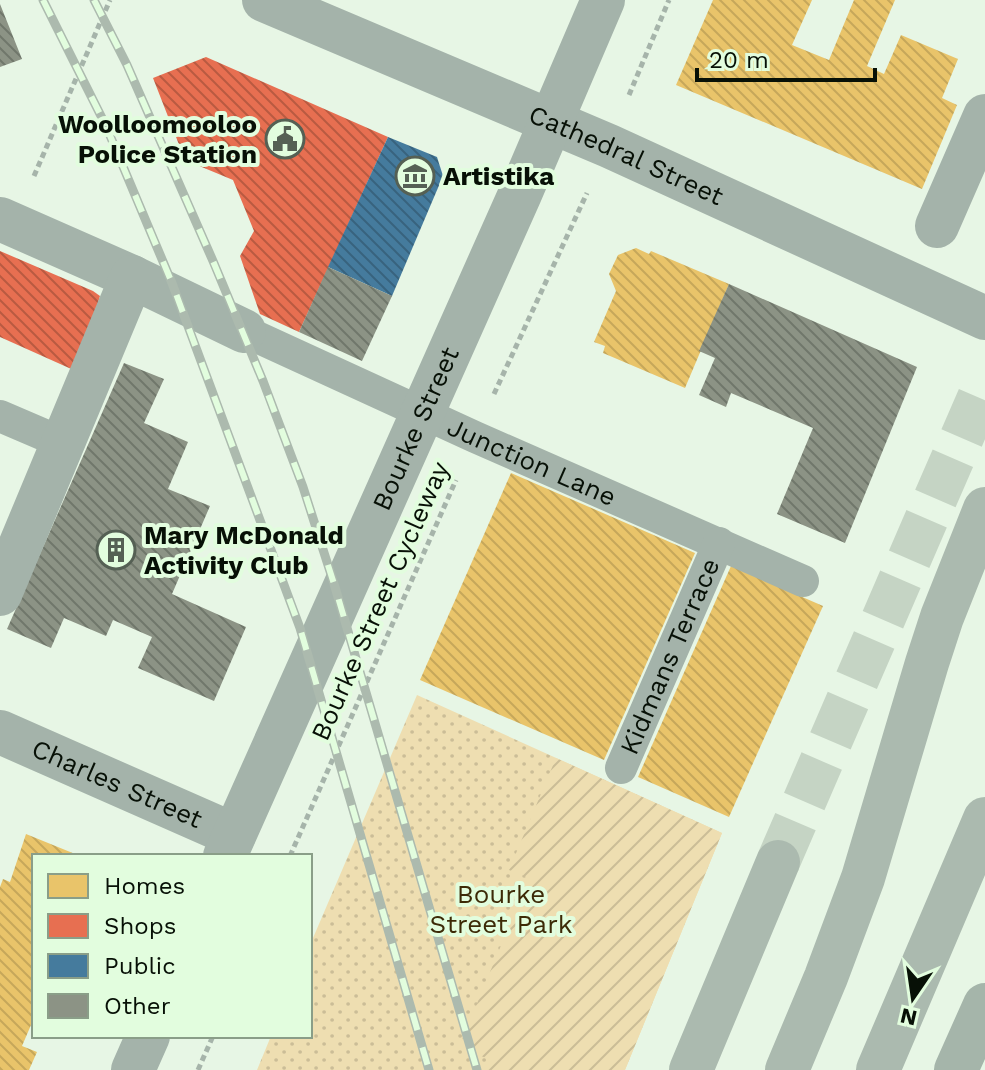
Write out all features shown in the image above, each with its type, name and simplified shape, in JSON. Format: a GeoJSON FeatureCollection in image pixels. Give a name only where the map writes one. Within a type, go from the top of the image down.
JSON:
{"type":"FeatureCollection","features":[{"type":"Feature","properties":{"kind":"highway"},"geometry":{"type":"LineString","coordinates":[[787,1070],[863,878],[930,651],[985,509]]}},
{"type":"Feature","properties":{"kind":"highway"},"geometry":{"type":"LineString","coordinates":[[878,1070],[985,819]]}},
{"type":"Feature","properties":{"kind":"highway"},"geometry":{"type":"LineString","coordinates":[[691,1070],[778,862]]}},
{"type":"Feature","properties":{"kind":"main road"},"geometry":{"type":"LineString","coordinates":[[956,1070],[985,1005]]}},
{"type":"Feature","properties":{"kind":"street","name":"Cathedral Street"},"geometry":{"type":"LineString","coordinates":[[264,0],[609,146],[985,318]]}},
{"type":"Feature","properties":{"kind":"street","name":"Bourke Street"},"geometry":{"type":"LineString","coordinates":[[230,845],[603,0]]}},
{"type":"Feature","properties":{"kind":"street"},"geometry":{"type":"LineString","coordinates":[[937,226],[985,116]]}},
{"type":"Feature","properties":{"kind":"street","name":"Junction Lane"},"geometry":{"type":"LineString","coordinates":[[6,222],[132,277],[244,331]]}},
{"type":"Feature","properties":{"kind":"street"},"geometry":{"type":"LineString","coordinates":[[0,594],[132,277]]}},
{"type":"Feature","properties":{"kind":"street","name":"Charles Street"},"geometry":{"type":"LineString","coordinates":[[0,732],[230,845]]}},
{"type":"Feature","properties":{"kind":"street"},"geometry":{"type":"LineString","coordinates":[[133,1070],[147,1038]]}},
{"type":"Feature","properties":{"kind":"lane","name":"Junction Lane"},"geometry":{"type":"LineString","coordinates":[[244,331],[475,437],[803,581]]}},
{"type":"Feature","properties":{"kind":"lane"},"geometry":{"type":"LineString","coordinates":[[0,416],[63,443]]}},
{"type":"Feature","properties":{"kind":"lane","name":"Kidmans Terrace"},"geometry":{"type":"LineString","coordinates":[[621,768],[719,543]]}},
{"type":"Feature","properties":{"kind":"path"},"geometry":{"type":"LineString","coordinates":[[6,222],[110,0]]}},
{"type":"Feature","properties":{"kind":"path"},"geometry":{"type":"LineString","coordinates":[[640,70],[669,0]]}},
{"type":"Feature","properties":{"kind":"path","name":"Bourke Street Cycleway"},"geometry":{"type":"LineString","coordinates":[[291,854],[569,232]]}},
{"type":"Feature","properties":{"kind":"path"},"geometry":{"type":"LineString","coordinates":[[198,1070],[212,1038]]}},
{"type":"Feature","properties":{"kind":"green space","name":"Bourke Street Park"},"geometry":{"type":"Polygon","coordinates":[[[417,695],[722,833],[625,1070],[257,1070],[270,1038],[312,1038],[312,940],[417,695]]]}},
{"type":"Feature","properties":{"kind":"green space"},"geometry":{"type":"Polygon","coordinates":[[[556,758],[722,833],[625,1070],[488,1070],[491,1060],[459,1047],[529,878],[509,870],[556,758]]]}},
{"type":"Feature","properties":{"kind":"building: Homes"},"geometry":{"type":"Polygon","coordinates":[[[713,0],[812,0],[792,45],[829,60],[854,0],[895,0],[867,66],[884,74],[901,35],[958,59],[942,98],[957,105],[922,189],[676,85],[713,0]]]}},
{"type":"Feature","properties":{"kind":"building: Homes"},"geometry":{"type":"Polygon","coordinates":[[[636,248],[649,254],[651,251],[729,284],[685,388],[603,353],[605,346],[594,342],[616,291],[609,274],[618,255],[636,248]]]}},
{"type":"Feature","properties":{"kind":"building: Homes"},"geometry":{"type":"Polygon","coordinates":[[[511,473],[695,553],[604,760],[420,680],[511,473]]]}},
{"type":"Feature","properties":{"kind":"building: Homes"},"geometry":{"type":"Polygon","coordinates":[[[731,566],[823,606],[729,817],[638,777],[731,566]]]}},
{"type":"Feature","properties":{"kind":"building: Homes"},"geometry":{"type":"Polygon","coordinates":[[[26,834],[75,854],[32,854],[32,1023],[22,1046],[37,1052],[29,1070],[0,1070],[0,887],[3,879],[10,882],[26,834]]]}},
{"type":"Feature","properties":{"kind":"building: Shops"},"geometry":{"type":"Polygon","coordinates":[[[206,57],[388,137],[299,332],[260,314],[240,256],[254,231],[233,180],[185,160],[153,78],[206,57]]]}},
{"type":"Feature","properties":{"kind":"building: Shops"},"geometry":{"type":"Polygon","coordinates":[[[0,251],[100,296],[78,372],[0,337],[0,251]]]}},
{"type":"Feature","properties":{"kind":"building: Public"},"geometry":{"type":"Polygon","coordinates":[[[388,137],[437,157],[443,176],[392,296],[328,267],[388,137]]]}},
{"type":"Feature","properties":{"kind":"building: Other"},"geometry":{"type":"Polygon","coordinates":[[[0,4],[22,59],[0,67],[0,4]]]}},
{"type":"Feature","properties":{"kind":"building: Other"},"geometry":{"type":"Polygon","coordinates":[[[328,267],[392,296],[362,361],[299,332],[328,267]]]}},
{"type":"Feature","properties":{"kind":"building: Other"},"geometry":{"type":"Polygon","coordinates":[[[729,284],[917,367],[845,543],[777,514],[813,428],[731,393],[726,407],[699,395],[715,358],[699,351],[729,284]]]}},
{"type":"Feature","properties":{"kind":"building: Other","name":"Mary McDonald Activity Club"},"geometry":{"type":"Polygon","coordinates":[[[124,363],[164,379],[144,423],[188,442],[168,489],[210,506],[172,594],[246,627],[214,701],[138,668],[152,637],[113,620],[106,636],[64,618],[51,648],[7,629],[124,363]]]}},
{"type":"Feature","properties":{"kind":"tunnel"},"geometry":{"type":"LineString","coordinates":[[778,862],[985,384]]}},
{"type":"Feature","properties":{"kind":"railway"},"geometry":{"type":"LineString","coordinates":[[43,0],[106,126],[172,283],[300,628],[429,1070]]}},
{"type":"Feature","properties":{"kind":"railway"},"geometry":{"type":"LineString","coordinates":[[94,0],[127,65],[213,261],[303,487],[477,1070]]}},
{"type":"Feature","properties":{"kind":"place","name":"Woolloomooloo Police Station"},"geometry":{"type":"Point","coordinates":[285,139]}},
{"type":"Feature","properties":{"kind":"place","name":"Artistika"},"geometry":{"type":"Point","coordinates":[415,176]}},
{"type":"Feature","properties":{"kind":"place","name":"Mary McDonald Activity Club"},"geometry":{"type":"Point","coordinates":[116,550]}}]}
